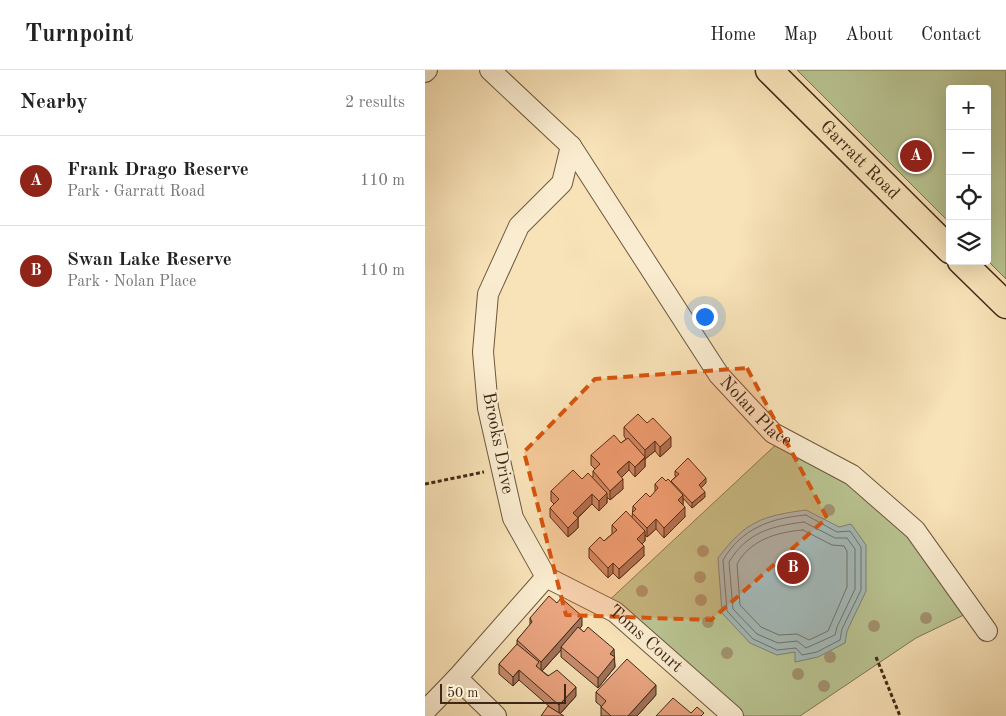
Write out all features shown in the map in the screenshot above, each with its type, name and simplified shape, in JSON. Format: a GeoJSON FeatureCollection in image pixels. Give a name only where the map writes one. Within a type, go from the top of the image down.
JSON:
{"type":"FeatureCollection","features":[{"type":"Feature","properties":{"kind":"main road","name":"Garratt Road"},"geometry":{"type":"LineString","coordinates":[[769,70],[946,246]]}},
{"type":"Feature","properties":{"kind":"main road"},"geometry":{"type":"LineString","coordinates":[[965,265],[1006,306]]}},
{"type":"Feature","properties":{"kind":"street","name":"Nolan Place"},"geometry":{"type":"LineString","coordinates":[[490,70],[571,146],[719,376],[773,433],[852,475],[915,530],[987,631]]}},
{"type":"Feature","properties":{"kind":"street","name":"Brooks Drive"},"geometry":{"type":"LineString","coordinates":[[546,577],[513,518],[488,408],[483,352],[488,294],[519,226],[562,184],[571,146]]}},
{"type":"Feature","properties":{"kind":"street"},"geometry":{"type":"LineString","coordinates":[[425,711],[457,678],[546,577]]}},
{"type":"Feature","properties":{"kind":"street","name":"Toms Court"},"geometry":{"type":"LineString","coordinates":[[546,577],[615,612],[733,716]]}},
{"type":"Feature","properties":{"kind":"street"},"geometry":{"type":"LineString","coordinates":[[457,678],[496,716]]}},
{"type":"Feature","properties":{"kind":"path"},"geometry":{"type":"LineString","coordinates":[[425,484],[502,469]]}},
{"type":"Feature","properties":{"kind":"path"},"geometry":{"type":"LineString","coordinates":[[876,658],[900,716]]}},
{"type":"Feature","properties":{"kind":"highlighted area"},"geometry":{"type":"Polygon","coordinates":[[[747,368],[827,518],[711,620],[566,615],[524,452],[595,379],[747,368]]]}},
{"type":"Feature","properties":{"kind":"green space"},"geometry":{"type":"Polygon","coordinates":[[[797,70],[1006,70],[1006,279],[991,264],[991,85],[946,85],[946,219],[797,70]]]}},
{"type":"Feature","properties":{"kind":"green space"},"geometry":{"type":"Polygon","coordinates":[[[783,438],[915,530],[972,611],[916,638],[800,716],[739,716],[603,606],[783,438]]]}},
{"type":"Feature","properties":{"kind":"water"},"geometry":{"type":"Polygon","coordinates":[[[806,510],[839,527],[851,524],[866,545],[866,591],[847,631],[845,643],[818,657],[795,662],[795,652],[777,655],[750,643],[722,613],[718,558],[737,536],[756,522],[778,515],[806,510]]]}},
{"type":"Feature","properties":{"kind":"building"},"geometry":{"type":"Polygon","coordinates":[[[638,414],[647,423],[653,418],[671,437],[660,447],[655,441],[645,450],[624,427],[638,414]]]}},
{"type":"Feature","properties":{"kind":"building"},"geometry":{"type":"Polygon","coordinates":[[[614,435],[621,443],[628,438],[645,457],[635,467],[629,461],[617,472],[623,479],[610,491],[593,471],[600,464],[591,455],[614,435]]]}},
{"type":"Feature","properties":{"kind":"building"},"geometry":{"type":"Polygon","coordinates":[[[688,458],[706,478],[699,485],[705,492],[692,503],[671,481],[679,474],[675,471],[688,458]]]}},
{"type":"Feature","properties":{"kind":"building"},"geometry":{"type":"Polygon","coordinates":[[[573,470],[582,479],[588,473],[607,493],[599,501],[592,494],[573,513],[578,518],[568,528],[550,508],[559,499],[551,491],[573,470]]]}},
{"type":"Feature","properties":{"kind":"building"},"geometry":{"type":"Polygon","coordinates":[[[662,477],[666,481],[668,479],[683,495],[678,500],[685,507],[664,528],[656,519],[647,528],[632,513],[636,509],[633,506],[646,493],[650,497],[658,488],[655,484],[662,477]]]}},
{"type":"Feature","properties":{"kind":"building"},"geometry":{"type":"Polygon","coordinates":[[[626,511],[645,531],[637,539],[644,546],[619,569],[613,563],[608,568],[589,548],[600,537],[604,541],[617,530],[612,525],[626,511]]]}},
{"type":"Feature","properties":{"kind":"building"},"geometry":{"type":"Polygon","coordinates":[[[549,596],[557,603],[561,598],[582,616],[541,662],[517,640],[532,622],[530,618],[549,596]]]}},
{"type":"Feature","properties":{"kind":"building"},"geometry":{"type":"Polygon","coordinates":[[[578,627],[584,632],[588,627],[614,649],[610,654],[615,657],[598,678],[561,647],[578,627]]]}},
{"type":"Feature","properties":{"kind":"building"},"geometry":{"type":"Polygon","coordinates":[[[517,644],[539,662],[536,666],[548,676],[557,670],[576,687],[559,705],[519,670],[513,677],[499,664],[517,644]]]}},
{"type":"Feature","properties":{"kind":"building"},"geometry":{"type":"Polygon","coordinates":[[[627,659],[656,685],[628,716],[611,716],[601,707],[606,701],[596,692],[627,659]]]}},
{"type":"Feature","properties":{"kind":"building"},"geometry":{"type":"Polygon","coordinates":[[[673,698],[691,713],[697,707],[704,713],[701,716],[656,716],[673,698]]]}},
{"type":"Feature","properties":{"kind":"building"},"geometry":{"type":"Polygon","coordinates":[[[548,706],[564,716],[541,716],[548,706]]]}},
{"type":"Feature","properties":{"kind":"place","name":"Frank Drago Reserve"},"geometry":{"type":"Point","coordinates":[916,156]}},
{"type":"Feature","properties":{"kind":"place","name":"Swan Lake Reserve"},"geometry":{"type":"Point","coordinates":[793,568]}}]}
